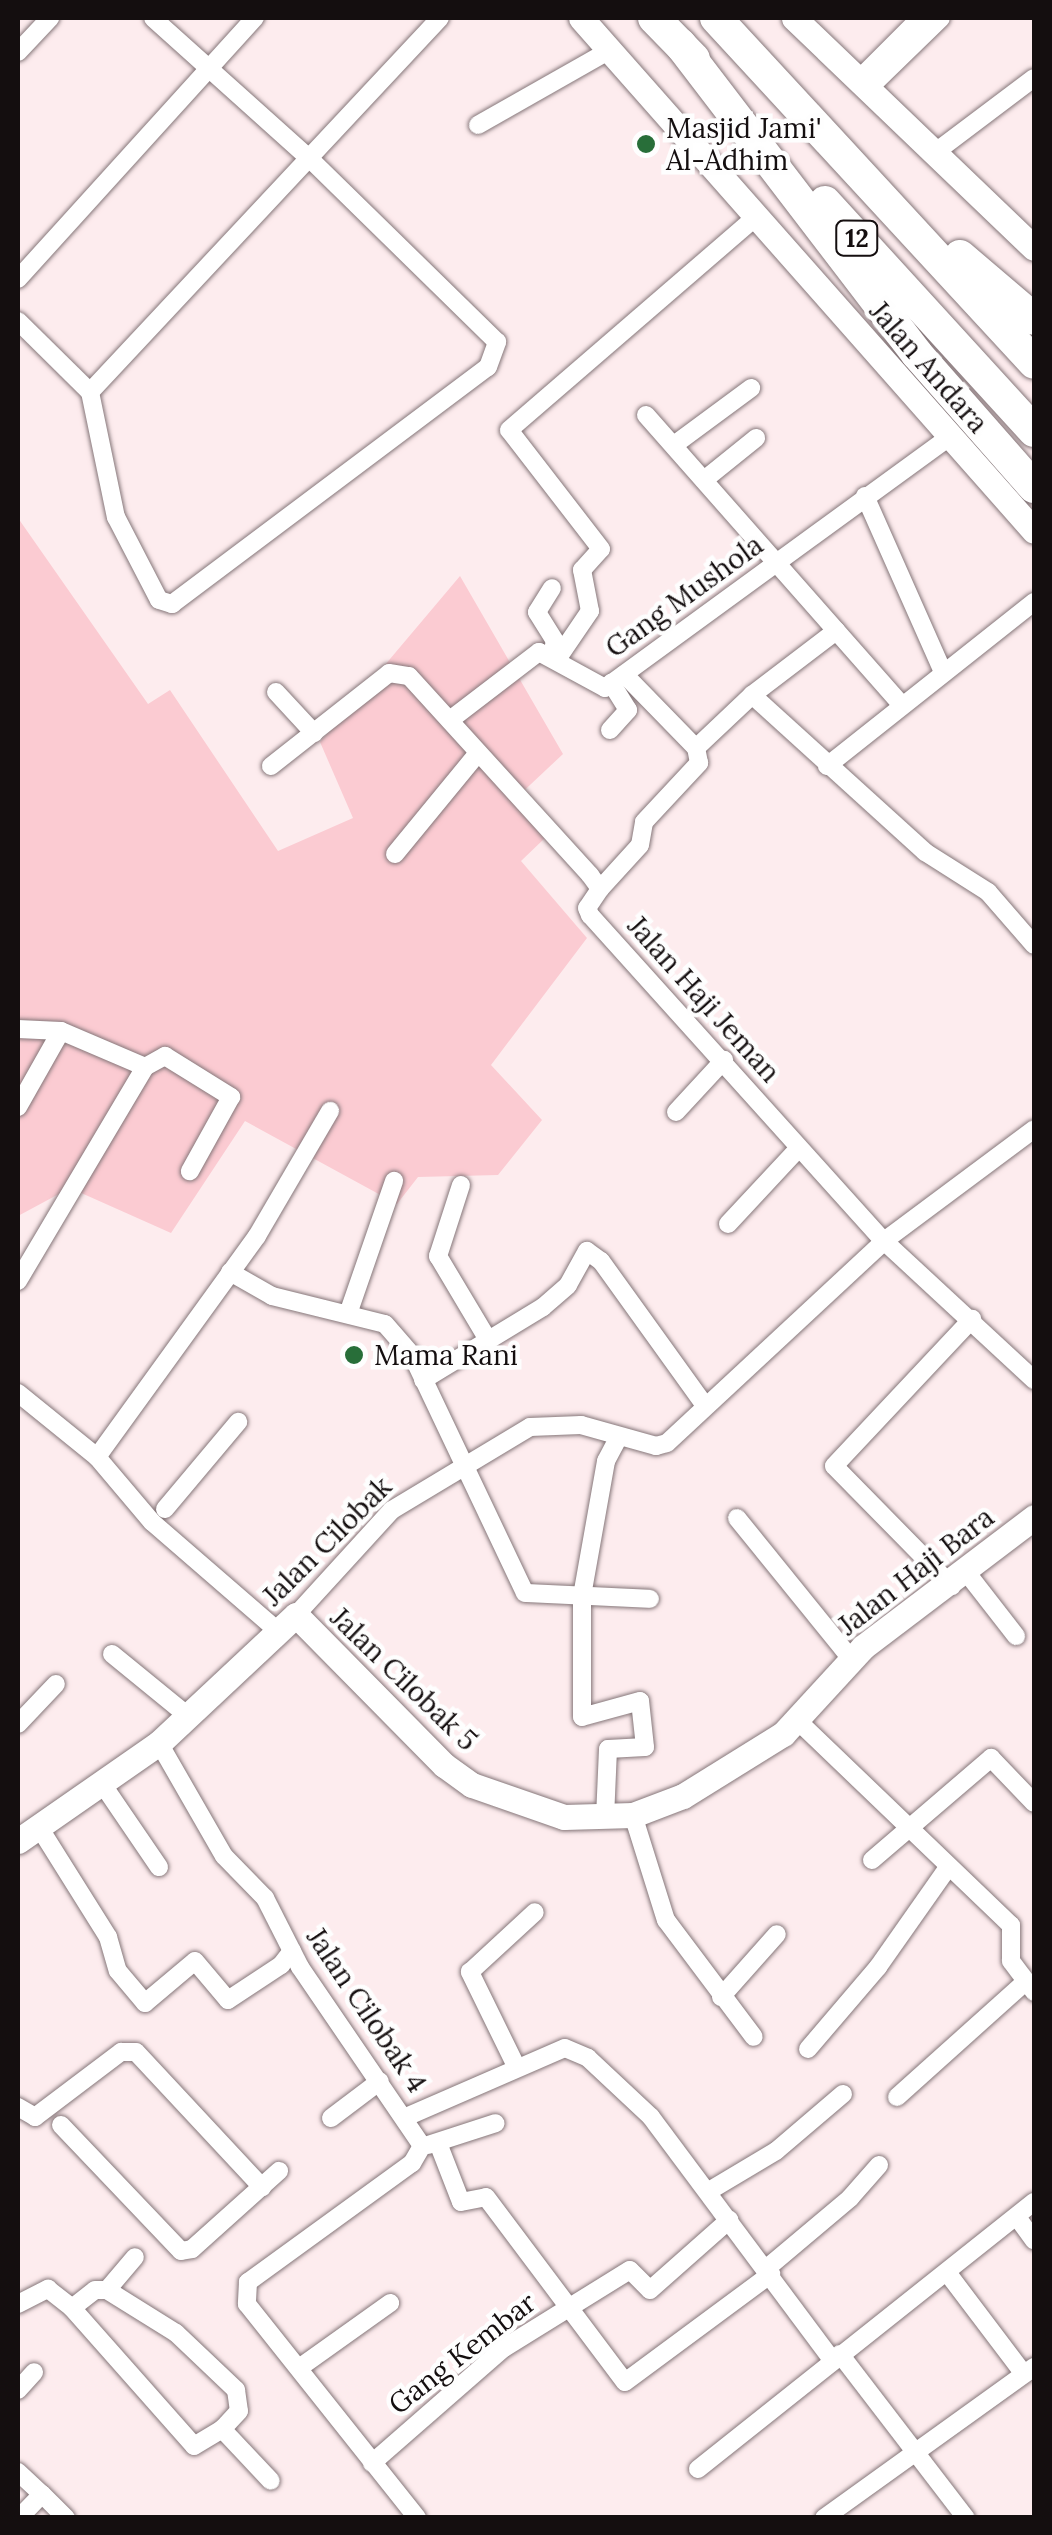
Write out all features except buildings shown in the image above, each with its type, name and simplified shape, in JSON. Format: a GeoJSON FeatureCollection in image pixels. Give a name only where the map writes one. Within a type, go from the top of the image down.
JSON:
{"type":"FeatureCollection","features":[{"type":"Feature","properties":{"kind":"highway","name":"12"},"geometry":{"type":"LineString","coordinates":[[654,18],[1034,431]]}},
{"type":"Feature","properties":{"kind":"highway","name":"12"},"geometry":{"type":"LineString","coordinates":[[716,18],[1034,363]]}},
{"type":"Feature","properties":{"kind":"highway"},"geometry":{"type":"LineString","coordinates":[[680,44],[917,354],[1034,487]]}},
{"type":"Feature","properties":{"kind":"highway"},"geometry":{"type":"LineString","coordinates":[[861,173],[1034,318]]}},
{"type":"Feature","properties":{"kind":"street"},"geometry":{"type":"LineString","coordinates":[[18,52],[50,18]]}},
{"type":"Feature","properties":{"kind":"street"},"geometry":{"type":"LineString","coordinates":[[18,321],[90,392],[121,530],[159,600],[172,604],[488,368],[496,342],[310,160],[153,18]]}},
{"type":"Feature","properties":{"kind":"street"},"geometry":{"type":"LineString","coordinates":[[18,279],[255,18]]}},
{"type":"Feature","properties":{"kind":"street"},"geometry":{"type":"LineString","coordinates":[[90,392],[440,18]]}},
{"type":"Feature","properties":{"kind":"street","name":"Jalan Andara"},"geometry":{"type":"LineString","coordinates":[[581,18],[1034,531]]}},
{"type":"Feature","properties":{"kind":"street"},"geometry":{"type":"LineString","coordinates":[[794,18],[1034,248]]}},
{"type":"Feature","properties":{"kind":"street"},"geometry":{"type":"LineString","coordinates":[[862,85],[920,18]]}},
{"type":"Feature","properties":{"kind":"street"},"geometry":{"type":"LineString","coordinates":[[862,85],[941,18]]}},
{"type":"Feature","properties":{"kind":"street"},"geometry":{"type":"LineString","coordinates":[[478,125],[610,50]]}},
{"type":"Feature","properties":{"kind":"street"},"geometry":{"type":"LineString","coordinates":[[933,154],[1034,78]]}},
{"type":"Feature","properties":{"kind":"street"},"geometry":{"type":"LineString","coordinates":[[555,657],[590,610],[582,570],[601,549],[509,430],[756,216]]}},
{"type":"Feature","properties":{"kind":"street"},"geometry":{"type":"LineString","coordinates":[[674,444],[751,388]]}},
{"type":"Feature","properties":{"kind":"street"},"geometry":{"type":"LineString","coordinates":[[646,414],[900,703]]}},
{"type":"Feature","properties":{"kind":"street","name":"Gang Mushola"},"geometry":{"type":"LineString","coordinates":[[555,657],[592,686],[617,679],[950,436]]}},
{"type":"Feature","properties":{"kind":"street"},"geometry":{"type":"LineString","coordinates":[[704,480],[756,438]]}},
{"type":"Feature","properties":{"kind":"street"},"geometry":{"type":"LineString","coordinates":[[865,496],[942,670]]}},
{"type":"Feature","properties":{"kind":"street"},"geometry":{"type":"LineString","coordinates":[[552,588],[537,612],[556,640],[555,657]]}},
{"type":"Feature","properties":{"kind":"street"},"geometry":{"type":"LineString","coordinates":[[827,766],[900,703],[1034,602]]}},
{"type":"Feature","properties":{"kind":"street"},"geometry":{"type":"LineString","coordinates":[[696,748],[752,694],[836,631]]}},
{"type":"Feature","properties":{"kind":"street"},"geometry":{"type":"LineString","coordinates":[[450,720],[524,659],[538,652],[555,657]]}},
{"type":"Feature","properties":{"kind":"street"},"geometry":{"type":"LineString","coordinates":[[271,766],[396,672],[409,676],[600,889],[640,845],[644,822],[699,763],[696,748],[617,679]]}},
{"type":"Feature","properties":{"kind":"street"},"geometry":{"type":"LineString","coordinates":[[610,730],[628,710],[617,679]]}},
{"type":"Feature","properties":{"kind":"street"},"geometry":{"type":"LineString","coordinates":[[276,692],[314,732]]}},
{"type":"Feature","properties":{"kind":"street"},"geometry":{"type":"LineString","coordinates":[[752,694],[925,852],[988,892],[1034,945]]}},
{"type":"Feature","properties":{"kind":"street"},"geometry":{"type":"LineString","coordinates":[[395,854],[478,753]]}},
{"type":"Feature","properties":{"kind":"street","name":"Jalan Haji Jeman"},"geometry":{"type":"LineString","coordinates":[[600,889],[588,908],[590,915],[884,1241],[1034,1380]]}},
{"type":"Feature","properties":{"kind":"street"},"geometry":{"type":"LineString","coordinates":[[18,1030],[61,1032],[145,1068]]}},
{"type":"Feature","properties":{"kind":"street"},"geometry":{"type":"LineString","coordinates":[[18,1107],[61,1032]]}},
{"type":"Feature","properties":{"kind":"street"},"geometry":{"type":"LineString","coordinates":[[18,1281],[145,1068],[164,1056],[230,1096],[190,1171]]}},
{"type":"Feature","properties":{"kind":"street"},"geometry":{"type":"LineString","coordinates":[[676,1112],[724,1060]]}},
{"type":"Feature","properties":{"kind":"street"},"geometry":{"type":"LineString","coordinates":[[96,1457],[230,1272],[302,1162],[330,1110]]}},
{"type":"Feature","properties":{"kind":"street","name":"Jalan Cilobak"},"geometry":{"type":"LineString","coordinates":[[28,1834],[158,1743],[288,1624],[392,1510],[465,1461],[530,1427],[581,1425],[618,1438],[667,1443],[704,1403],[884,1241],[1034,1129]]}},
{"type":"Feature","properties":{"kind":"street"},"geometry":{"type":"LineString","coordinates":[[728,1224],[798,1148]]}},
{"type":"Feature","properties":{"kind":"street"},"geometry":{"type":"LineString","coordinates":[[461,1185],[438,1256],[488,1340]]}},
{"type":"Feature","properties":{"kind":"street"},"geometry":{"type":"LineString","coordinates":[[348,1314],[391,1190]]}},
{"type":"Feature","properties":{"kind":"street"},"geometry":{"type":"LineString","coordinates":[[423,1380],[568,1285],[587,1250],[602,1261],[704,1403]]}},
{"type":"Feature","properties":{"kind":"street"},"geometry":{"type":"LineString","coordinates":[[230,1272],[272,1296],[385,1324],[423,1380],[525,1593],[650,1599]]}},
{"type":"Feature","properties":{"kind":"street"},"geometry":{"type":"LineString","coordinates":[[972,1320],[834,1466],[1016,1636]]}},
{"type":"Feature","properties":{"kind":"street"},"geometry":{"type":"LineString","coordinates":[[18,1393],[288,1624]]}},
{"type":"Feature","properties":{"kind":"street"},"geometry":{"type":"LineString","coordinates":[[158,1516],[238,1422]]}},
{"type":"Feature","properties":{"kind":"street"},"geometry":{"type":"LineString","coordinates":[[604,1818],[608,1749],[645,1747],[640,1701],[582,1717],[582,1596],[606,1461],[618,1438]]}},
{"type":"Feature","properties":{"kind":"street"},"geometry":{"type":"LineString","coordinates":[[737,1518],[851,1659]]}},
{"type":"Feature","properties":{"kind":"street","name":"Jalan Haji Bara"},"geometry":{"type":"LineString","coordinates":[[798,1721],[851,1659],[1034,1521]]}},
{"type":"Feature","properties":{"kind":"street","name":"Jalan Cilobak 5"},"geometry":{"type":"LineString","coordinates":[[288,1624],[444,1765],[472,1785],[564,1817],[633,1815],[683,1796],[798,1721]]}},
{"type":"Feature","properties":{"kind":"street"},"geometry":{"type":"LineString","coordinates":[[112,1654],[188,1716]]}},
{"type":"Feature","properties":{"kind":"street"},"geometry":{"type":"LineString","coordinates":[[18,1724],[56,1684]]}},
{"type":"Feature","properties":{"kind":"street"},"geometry":{"type":"LineString","coordinates":[[798,1721],[1011,1925],[1012,1961],[1030,1987],[897,2097]]}},
{"type":"Feature","properties":{"kind":"street","name":"Jalan Cilobak 4"},"geometry":{"type":"LineString","coordinates":[[158,1743],[224,1856],[264,1898],[292,1950],[406,2118],[516,2066],[565,2048],[588,2058],[650,2117],[836,2357],[918,2451],[966,2518]]}},
{"type":"Feature","properties":{"kind":"street"},"geometry":{"type":"LineString","coordinates":[[872,1860],[991,1758],[1034,1803]]}},
{"type":"Feature","properties":{"kind":"street"},"geometry":{"type":"LineString","coordinates":[[101,1782],[159,1867]]}},
{"type":"Feature","properties":{"kind":"street"},"geometry":{"type":"LineString","coordinates":[[633,1815],[666,1920],[754,2037]]}},
{"type":"Feature","properties":{"kind":"street"},"geometry":{"type":"LineString","coordinates":[[28,1834],[108,1937],[118,1970],[145,2003],[195,1961],[228,2000],[281,1966],[292,1950]]}},
{"type":"Feature","properties":{"kind":"street"},"geometry":{"type":"LineString","coordinates":[[808,2049],[878,1967],[949,1866]]}},
{"type":"Feature","properties":{"kind":"street"},"geometry":{"type":"LineString","coordinates":[[516,2066],[470,1972],[535,1912]]}},
{"type":"Feature","properties":{"kind":"street"},"geometry":{"type":"LineString","coordinates":[[722,1997],[776,1934]]}},
{"type":"Feature","properties":{"kind":"street"},"geometry":{"type":"LineString","coordinates":[[35,2117],[121,2052],[136,2052],[262,2187]]}},
{"type":"Feature","properties":{"kind":"street"},"geometry":{"type":"LineString","coordinates":[[331,2118],[380,2081]]}},
{"type":"Feature","properties":{"kind":"street"},"geometry":{"type":"LineString","coordinates":[[710,2191],[776,2152],[843,2094]]}},
{"type":"Feature","properties":{"kind":"street"},"geometry":{"type":"LineString","coordinates":[[58,2101],[61,2125],[181,2251],[192,2249],[279,2171]]}},
{"type":"Feature","properties":{"kind":"street"},"geometry":{"type":"LineString","coordinates":[[18,2107],[46,2129],[61,2125]]}},
{"type":"Feature","properties":{"kind":"street"},"geometry":{"type":"LineString","coordinates":[[406,2118],[430,2144],[460,2202],[486,2197],[564,2308],[625,2382],[768,2271],[850,2198],[879,2164]]}},
{"type":"Feature","properties":{"kind":"street"},"geometry":{"type":"LineString","coordinates":[[416,2518],[247,2304],[248,2282],[412,2162],[430,2144],[496,2123]]}},
{"type":"Feature","properties":{"kind":"street"},"geometry":{"type":"LineString","coordinates":[[698,2469],[836,2357],[949,2275],[1034,2202]]}},
{"type":"Feature","properties":{"kind":"street"},"geometry":{"type":"LineString","coordinates":[[1017,2217],[1034,2240]]}},
{"type":"Feature","properties":{"kind":"street","name":"Gang Kembar"},"geometry":{"type":"LineString","coordinates":[[372,2463],[504,2348],[630,2270],[650,2290],[730,2220]]}},
{"type":"Feature","properties":{"kind":"street"},"geometry":{"type":"LineString","coordinates":[[108,2290],[135,2257]]}},
{"type":"Feature","properties":{"kind":"street"},"geometry":{"type":"LineString","coordinates":[[824,2518],[1030,2370],[949,2275]]}},
{"type":"Feature","properties":{"kind":"street"},"geometry":{"type":"LineString","coordinates":[[18,2304],[48,2290],[72,2308],[194,2446],[222,2429],[239,2411],[236,2390],[176,2333],[108,2290],[95,2290],[72,2308]]}},
{"type":"Feature","properties":{"kind":"street"},"geometry":{"type":"LineString","coordinates":[[299,2368],[390,2304]]}},
{"type":"Feature","properties":{"kind":"street"},"geometry":{"type":"LineString","coordinates":[[18,2390],[34,2372]]}},
{"type":"Feature","properties":{"kind":"street"},"geometry":{"type":"LineString","coordinates":[[222,2429],[271,2480]]}},
{"type":"Feature","properties":{"kind":"street"},"geometry":{"type":"LineString","coordinates":[[18,2472],[66,2518]]}},
{"type":"Feature","properties":{"kind":"street"},"geometry":{"type":"LineString","coordinates":[[19,2518],[42,2494]]}},
{"type":"Feature","properties":{"kind":"shaded area"},"geometry":{"type":"Polygon","coordinates":[[[18,518],[148,704],[170,690],[278,851],[353,818],[320,742],[460,576],[563,754],[514,800],[546,837],[521,861],[587,938],[491,1065],[542,1120],[498,1175],[418,1177],[397,1204],[245,1121],[171,1233],[70,1188],[18,1216],[18,518]]]}},
{"type":"Feature","properties":{"kind":"place","name":"Masjid Jami' Al-Adhim"},"geometry":{"type":"Point","coordinates":[646,144]}},
{"type":"Feature","properties":{"kind":"place","name":"Mama Rani"},"geometry":{"type":"Point","coordinates":[354,1355]}}]}
